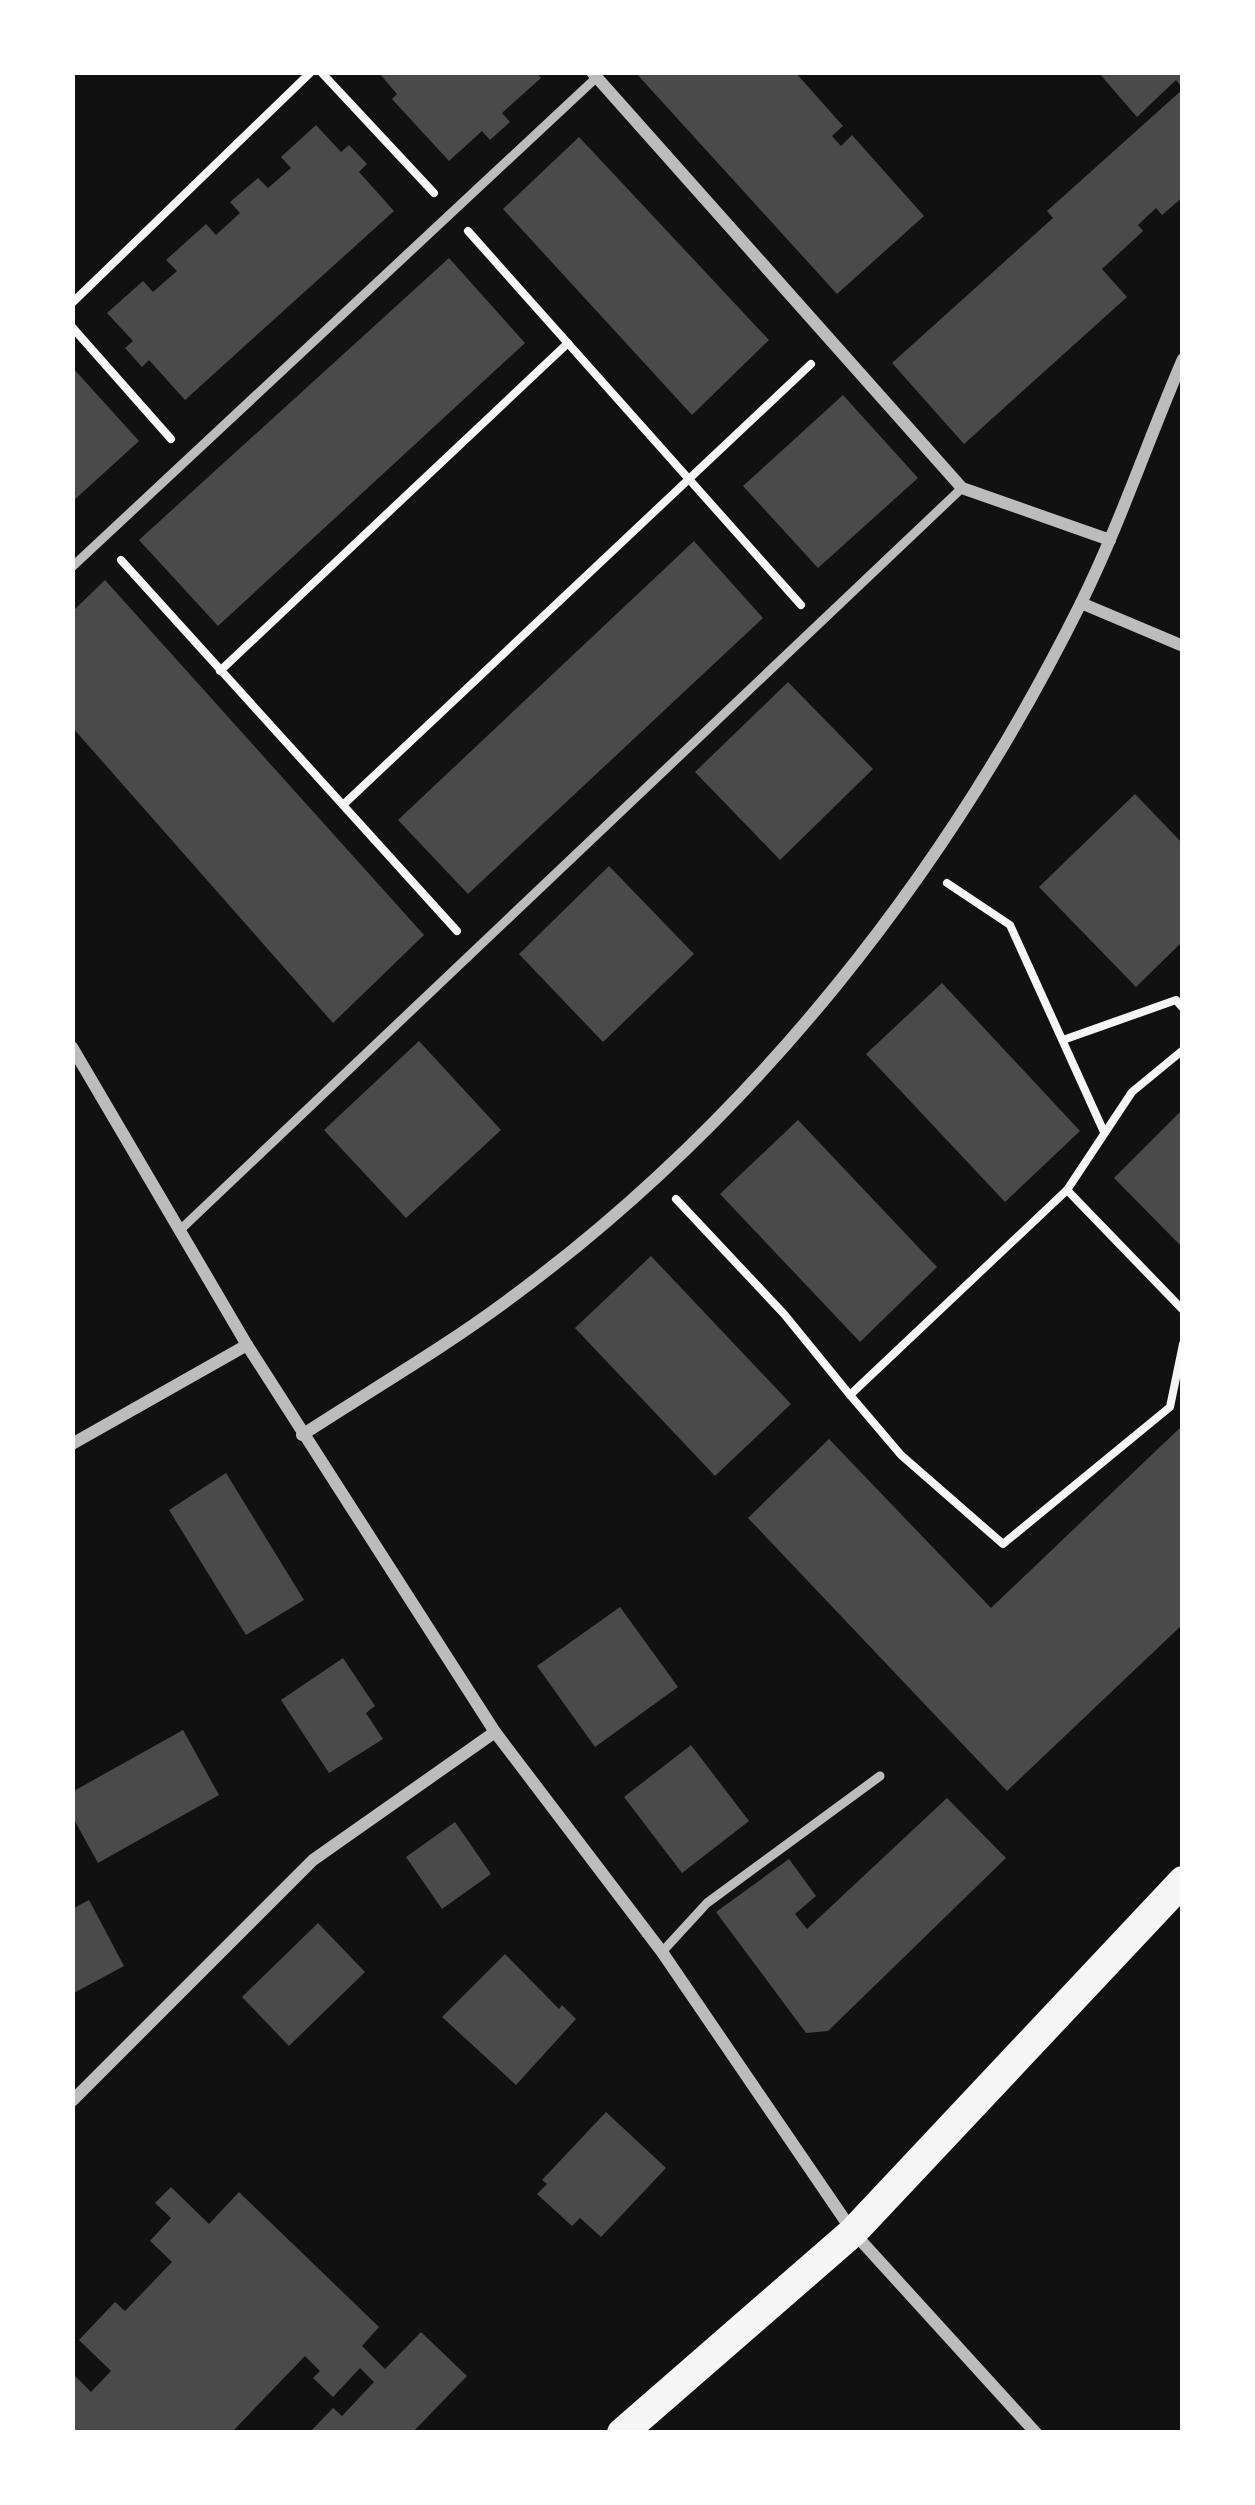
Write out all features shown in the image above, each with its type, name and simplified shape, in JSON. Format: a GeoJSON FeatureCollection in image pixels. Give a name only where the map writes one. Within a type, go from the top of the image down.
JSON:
{"type":"FeatureCollection","features":[{"type":"Feature","properties":{"kind":"main road"},"geometry":{"type":"LineString","coordinates":[[622,2433],[853,2231],[1183,1881]]}},
{"type":"Feature","properties":{"kind":"street"},"geometry":{"type":"LineString","coordinates":[[595,75],[962,488],[1110,540]]}},
{"type":"Feature","properties":{"kind":"street"},"geometry":{"type":"LineString","coordinates":[[302,1435],[507,1301],[656,1178],[757,1081],[882,930],[992,767],[1081,603],[1183,359]]}},
{"type":"Feature","properties":{"kind":"street"},"geometry":{"type":"LineString","coordinates":[[1081,603],[1148,627],[1183,646]]}},
{"type":"Feature","properties":{"kind":"street"},"geometry":{"type":"LineString","coordinates":[[72,1047],[302,1435],[495,1732],[662,1952],[853,2231],[1036,2433]]}},
{"type":"Feature","properties":{"kind":"street"},"geometry":{"type":"LineString","coordinates":[[72,1444],[247,1345]]}},
{"type":"Feature","properties":{"kind":"street"},"geometry":{"type":"LineString","coordinates":[[72,2101],[313,1860],[495,1732]]}},
{"type":"Feature","properties":{"kind":"lane"},"geometry":{"type":"LineString","coordinates":[[72,567],[595,75]]}},
{"type":"Feature","properties":{"kind":"lane"},"geometry":{"type":"LineString","coordinates":[[180,1230],[962,488]]}},
{"type":"Feature","properties":{"kind":"lane"},"geometry":{"type":"LineString","coordinates":[[662,1952],[707,1903],[880,1776]]}},
{"type":"Feature","properties":{"kind":"path"},"geometry":{"type":"LineString","coordinates":[[72,303],[311,72]]}},
{"type":"Feature","properties":{"kind":"path"},"geometry":{"type":"LineString","coordinates":[[321,72],[452,212],[687,482],[818,624]]}},
{"type":"Feature","properties":{"kind":"path"},"geometry":{"type":"LineString","coordinates":[[72,327],[188,458]]}},
{"type":"Feature","properties":{"kind":"path"},"geometry":{"type":"LineString","coordinates":[[343,805],[833,342]]}},
{"type":"Feature","properties":{"kind":"path"},"geometry":{"type":"LineString","coordinates":[[220,671],[568,343]]}},
{"type":"Feature","properties":{"kind":"path"},"geometry":{"type":"LineString","coordinates":[[101,539],[474,950]]}},
{"type":"Feature","properties":{"kind":"path"},"geometry":{"type":"LineString","coordinates":[[924,868],[1010,926],[1105,1133]]}},
{"type":"Feature","properties":{"kind":"path"},"geometry":{"type":"LineString","coordinates":[[1063,1040],[1176,1000],[1183,1008]]}},
{"type":"Feature","properties":{"kind":"path"},"geometry":{"type":"LineString","coordinates":[[850,1395],[1066,1190],[1132,1091],[1183,1050]]}},
{"type":"Feature","properties":{"kind":"path"},"geometry":{"type":"LineString","coordinates":[[656,1178],[784,1314],[901,1455],[1003,1544],[1169,1407],[1183,1344]]}},
{"type":"Feature","properties":{"kind":"path"},"geometry":{"type":"LineString","coordinates":[[1066,1190],[1183,1310]]}},
{"type":"Feature","properties":{"kind":"building"},"geometry":{"type":"Polygon","coordinates":[[[378,72],[536,72],[541,78],[502,113],[510,122],[490,140],[482,131],[449,161],[392,99],[397,94],[378,72]]]}},
{"type":"Feature","properties":{"kind":"building"},"geometry":{"type":"Polygon","coordinates":[[[635,72],[795,72],[843,126],[832,136],[841,146],[852,135],[924,216],[837,294],[635,72]]]}},
{"type":"Feature","properties":{"kind":"building"},"geometry":{"type":"Polygon","coordinates":[[[1098,72],[1183,72],[1183,89],[1176,80],[1137,117],[1098,72]]]}},
{"type":"Feature","properties":{"kind":"building"},"geometry":{"type":"Polygon","coordinates":[[[1183,89],[1183,197],[1162,215],[1156,208],[1138,225],[1143,231],[1102,269],[1127,297],[964,444],[892,363],[1053,218],[1047,211],[1183,89]]]}},
{"type":"Feature","properties":{"kind":"building"},"geometry":{"type":"Polygon","coordinates":[[[316,125],[341,152],[349,145],[367,164],[359,172],[394,211],[185,400],[149,360],[142,367],[125,348],[133,341],[107,313],[143,281],[153,292],[177,271],[166,260],[206,224],[216,235],[240,213],[230,202],[258,178],[268,188],[291,168],[281,157],[316,125]]]}},
{"type":"Feature","properties":{"kind":"building"},"geometry":{"type":"Polygon","coordinates":[[[579,137],[769,340],[692,415],[503,209],[579,137]]]}},
{"type":"Feature","properties":{"kind":"building"},"geometry":{"type":"Polygon","coordinates":[[[449,258],[525,343],[218,626],[139,540],[449,258]]]}},
{"type":"Feature","properties":{"kind":"building"},"geometry":{"type":"Polygon","coordinates":[[[72,367],[139,441],[72,502],[72,367]]]}},
{"type":"Feature","properties":{"kind":"building"},"geometry":{"type":"Polygon","coordinates":[[[843,395],[918,478],[818,568],[743,486],[843,395]]]}},
{"type":"Feature","properties":{"kind":"building"},"geometry":{"type":"Polygon","coordinates":[[[694,541],[763,618],[468,894],[398,820],[694,541]]]}},
{"type":"Feature","properties":{"kind":"building"},"geometry":{"type":"Polygon","coordinates":[[[105,580],[424,935],[333,1023],[72,727],[72,612],[105,580]]]}},
{"type":"Feature","properties":{"kind":"building"},"geometry":{"type":"Polygon","coordinates":[[[788,682],[873,769],[780,860],[695,772],[788,682]]]}},
{"type":"Feature","properties":{"kind":"building"},"geometry":{"type":"Polygon","coordinates":[[[1135,794],[1183,844],[1183,941],[1136,987],[1039,887],[1135,794]]]}},
{"type":"Feature","properties":{"kind":"building"},"geometry":{"type":"Polygon","coordinates":[[[609,866],[694,954],[603,1042],[519,954],[609,866]]]}},
{"type":"Feature","properties":{"kind":"building"},"geometry":{"type":"Polygon","coordinates":[[[942,983],[1080,1131],[1005,1202],[866,1054],[942,983]]]}},
{"type":"Feature","properties":{"kind":"building"},"geometry":{"type":"Polygon","coordinates":[[[419,1041],[501,1130],[406,1218],[324,1130],[419,1041]]]}},
{"type":"Feature","properties":{"kind":"building"},"geometry":{"type":"Polygon","coordinates":[[[1183,1109],[1183,1248],[1114,1178],[1183,1109]]]}},
{"type":"Feature","properties":{"kind":"building"},"geometry":{"type":"Polygon","coordinates":[[[798,1120],[937,1267],[860,1342],[720,1194],[798,1120]]]}},
{"type":"Feature","properties":{"kind":"building"},"geometry":{"type":"Polygon","coordinates":[[[651,1256],[791,1404],[715,1476],[575,1328],[651,1256]]]}},
{"type":"Feature","properties":{"kind":"building"},"geometry":{"type":"Polygon","coordinates":[[[1183,1425],[1183,1624],[1007,1791],[748,1518],[829,1439],[991,1608],[1183,1425]]]}},
{"type":"Feature","properties":{"kind":"building"},"geometry":{"type":"Polygon","coordinates":[[[226,1473],[304,1600],[246,1635],[169,1510],[226,1473]]]}},
{"type":"Feature","properties":{"kind":"building"},"geometry":{"type":"Polygon","coordinates":[[[620,1607],[678,1687],[595,1747],[537,1666],[620,1607]]]}},
{"type":"Feature","properties":{"kind":"building"},"geometry":{"type":"Polygon","coordinates":[[[343,1658],[375,1706],[366,1713],[383,1739],[329,1773],[281,1700],[343,1658]]]}},
{"type":"Feature","properties":{"kind":"building"},"geometry":{"type":"Polygon","coordinates":[[[183,1730],[219,1795],[98,1863],[72,1816],[72,1792],[183,1730]]]}},
{"type":"Feature","properties":{"kind":"building"},"geometry":{"type":"Polygon","coordinates":[[[691,1745],[749,1821],[682,1873],[624,1797],[691,1745]]]}},
{"type":"Feature","properties":{"kind":"building"},"geometry":{"type":"Polygon","coordinates":[[[947,1798],[1006,1858],[828,2031],[806,2033],[716,1912],[789,1859],[816,1896],[795,1914],[807,1929],[947,1798]]]}},
{"type":"Feature","properties":{"kind":"building"},"geometry":{"type":"Polygon","coordinates":[[[455,1822],[491,1874],[442,1909],[406,1857],[455,1822]]]}},
{"type":"Feature","properties":{"kind":"building"},"geometry":{"type":"Polygon","coordinates":[[[89,1900],[124,1966],[72,1994],[72,1909],[89,1900]]]}},
{"type":"Feature","properties":{"kind":"building"},"geometry":{"type":"Polygon","coordinates":[[[318,1923],[365,1972],[289,2046],[242,1997],[318,1923]]]}},
{"type":"Feature","properties":{"kind":"building"},"geometry":{"type":"Polygon","coordinates":[[[505,1954],[559,2009],[562,2005],[576,2019],[516,2085],[442,2017],[505,1954]]]}},
{"type":"Feature","properties":{"kind":"building"},"geometry":{"type":"Polygon","coordinates":[[[606,2112],[666,2168],[601,2237],[580,2218],[572,2226],[537,2194],[547,2184],[542,2180],[606,2112]]]}},
{"type":"Feature","properties":{"kind":"building"},"geometry":{"type":"Polygon","coordinates":[[[171,2187],[209,2224],[239,2192],[379,2327],[362,2346],[385,2369],[421,2332],[467,2376],[412,2433],[309,2433],[333,2408],[342,2416],[374,2382],[360,2368],[333,2397],[313,2378],[320,2371],[305,2356],[231,2433],[72,2433],[72,2373],[91,2392],[111,2371],[79,2340],[115,2302],[125,2311],[172,2262],[150,2241],[171,2218],[155,2203],[171,2187]]]}}]}
